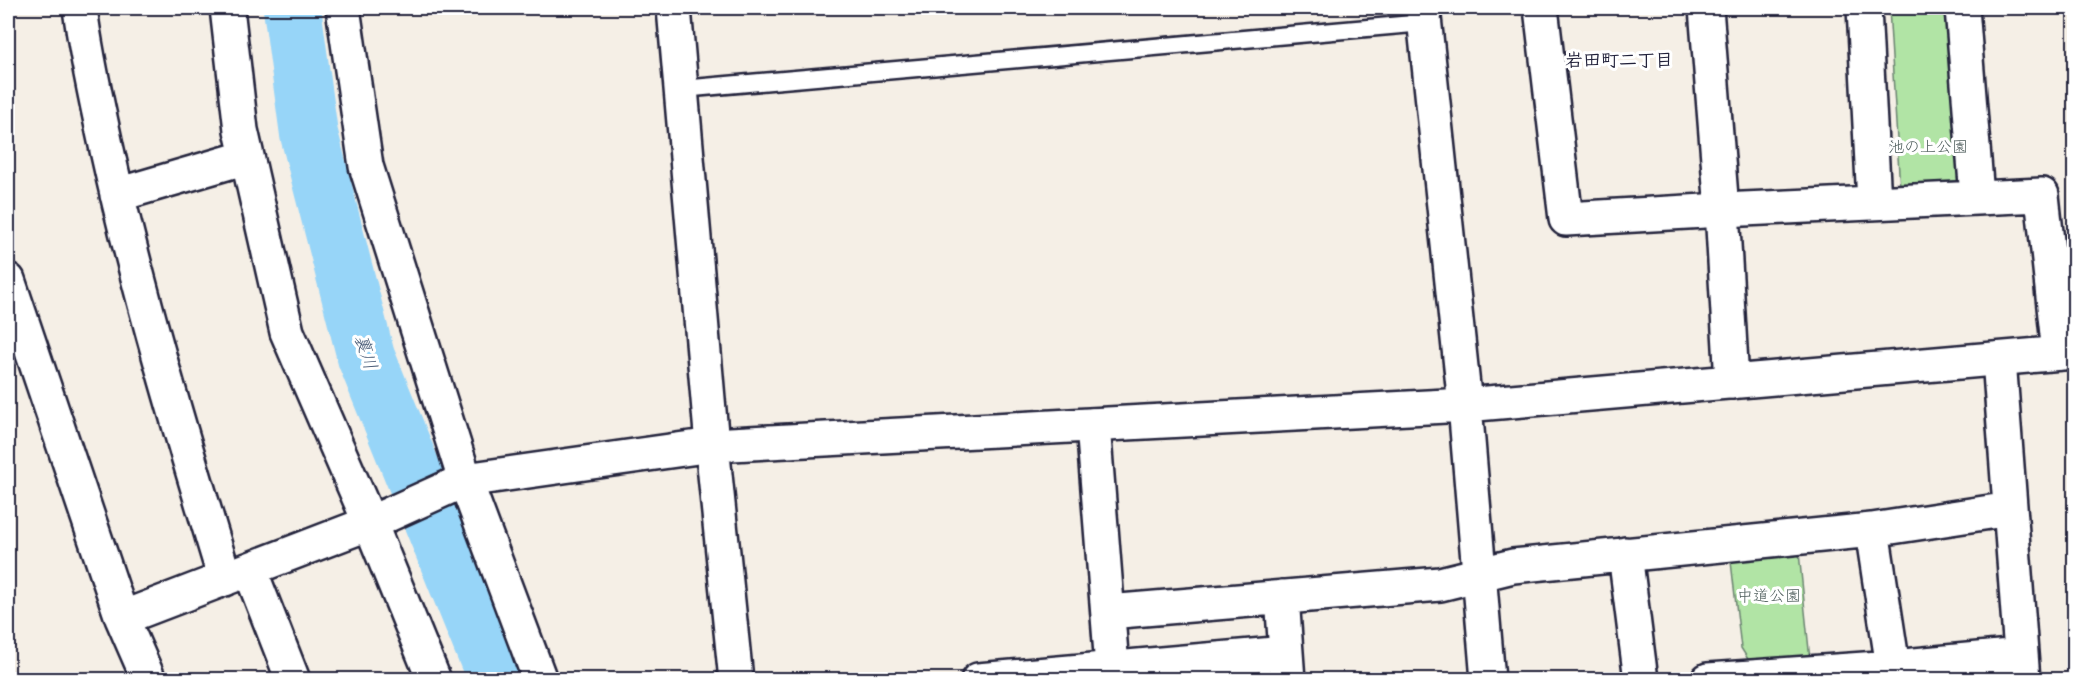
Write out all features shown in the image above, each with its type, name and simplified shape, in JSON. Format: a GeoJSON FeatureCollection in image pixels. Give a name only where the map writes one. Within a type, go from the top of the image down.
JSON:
{"type":"FeatureCollection","features":[{"type":"Feature","properties":{"kind":"street"},"geometry":{"type":"LineString","coordinates":[[80,8],[84,45],[117,195],[153,340],[237,574],[293,680]]}},
{"type":"Feature","properties":{"kind":"street"},"geometry":{"type":"LineString","coordinates":[[226,8],[241,130],[287,332],[382,518],[434,680]]}},
{"type":"Feature","properties":{"kind":"street"},"geometry":{"type":"LineString","coordinates":[[343,8],[366,166],[459,482],[540,680]]}},
{"type":"Feature","properties":{"kind":"street"},"geometry":{"type":"LineString","coordinates":[[674,8],[712,445],[736,680]]}},
{"type":"Feature","properties":{"kind":"street"},"geometry":{"type":"LineString","coordinates":[[122,618],[382,518],[459,482],[712,445],[1465,405],[2067,353],[2042,195],[1566,219],[1541,8]]}},
{"type":"Feature","properties":{"kind":"street"},"geometry":{"type":"LineString","coordinates":[[1706,8],[1722,210],[1732,382]]}},
{"type":"Feature","properties":{"kind":"street"},"geometry":{"type":"LineString","coordinates":[[1864,8],[1874,203]]}},
{"type":"Feature","properties":{"kind":"street"},"geometry":{"type":"LineString","coordinates":[[1962,8],[1977,197]]}},
{"type":"Feature","properties":{"kind":"street"},"geometry":{"type":"LineString","coordinates":[[1424,15],[1465,405],[1488,680]]}},
{"type":"Feature","properties":{"kind":"street"},"geometry":{"type":"LineString","coordinates":[[117,195],[247,157]]}},
{"type":"Feature","properties":{"kind":"street"},"geometry":{"type":"LineString","coordinates":[[8,280],[122,618],[149,680]]}},
{"type":"Feature","properties":{"kind":"street"},"geometry":{"type":"LineString","coordinates":[[1708,680],[1844,675],[1893,667],[2022,667],[1999,358]]}},
{"type":"Feature","properties":{"kind":"street"},"geometry":{"type":"LineString","coordinates":[[1093,425],[1113,674]]}},
{"type":"Feature","properties":{"kind":"street"},"geometry":{"type":"LineString","coordinates":[[1108,612],[1440,584],[1513,566],[1872,530],[2010,509]]}},
{"type":"Feature","properties":{"kind":"street"},"geometry":{"type":"LineString","coordinates":[[1872,530],[1893,667]]}},
{"type":"Feature","properties":{"kind":"street"},"geometry":{"type":"LineString","coordinates":[[1625,554],[1641,680]]}},
{"type":"Feature","properties":{"kind":"street"},"geometry":{"type":"LineString","coordinates":[[978,680],[1287,666],[1282,597]]}},
{"type":"Feature","properties":{"kind":"lane"},"geometry":{"type":"LineString","coordinates":[[682,89],[1424,15]]}},
{"type":"Feature","properties":{"kind":"green space","name":"池の上公園"},"geometry":{"type":"Polygon","coordinates":[[[1889,8],[1947,8],[1962,180],[1900,189],[1889,8]]]}},
{"type":"Feature","properties":{"kind":"green space","name":"中道公園"},"geometry":{"type":"Polygon","coordinates":[[[1798,543],[1810,660],[1751,664],[1741,648],[1730,553],[1798,543]]]}},
{"type":"Feature","properties":{"kind":"waterway","name":"裏川"},"geometry":{"type":"LineString","coordinates":[[292,8],[309,134],[366,357],[497,680]]}},
{"type":"Feature","properties":{"kind":"district","name":"岩田町二丁目"},"geometry":{"type":"Point","coordinates":[1619,60]}}]}
